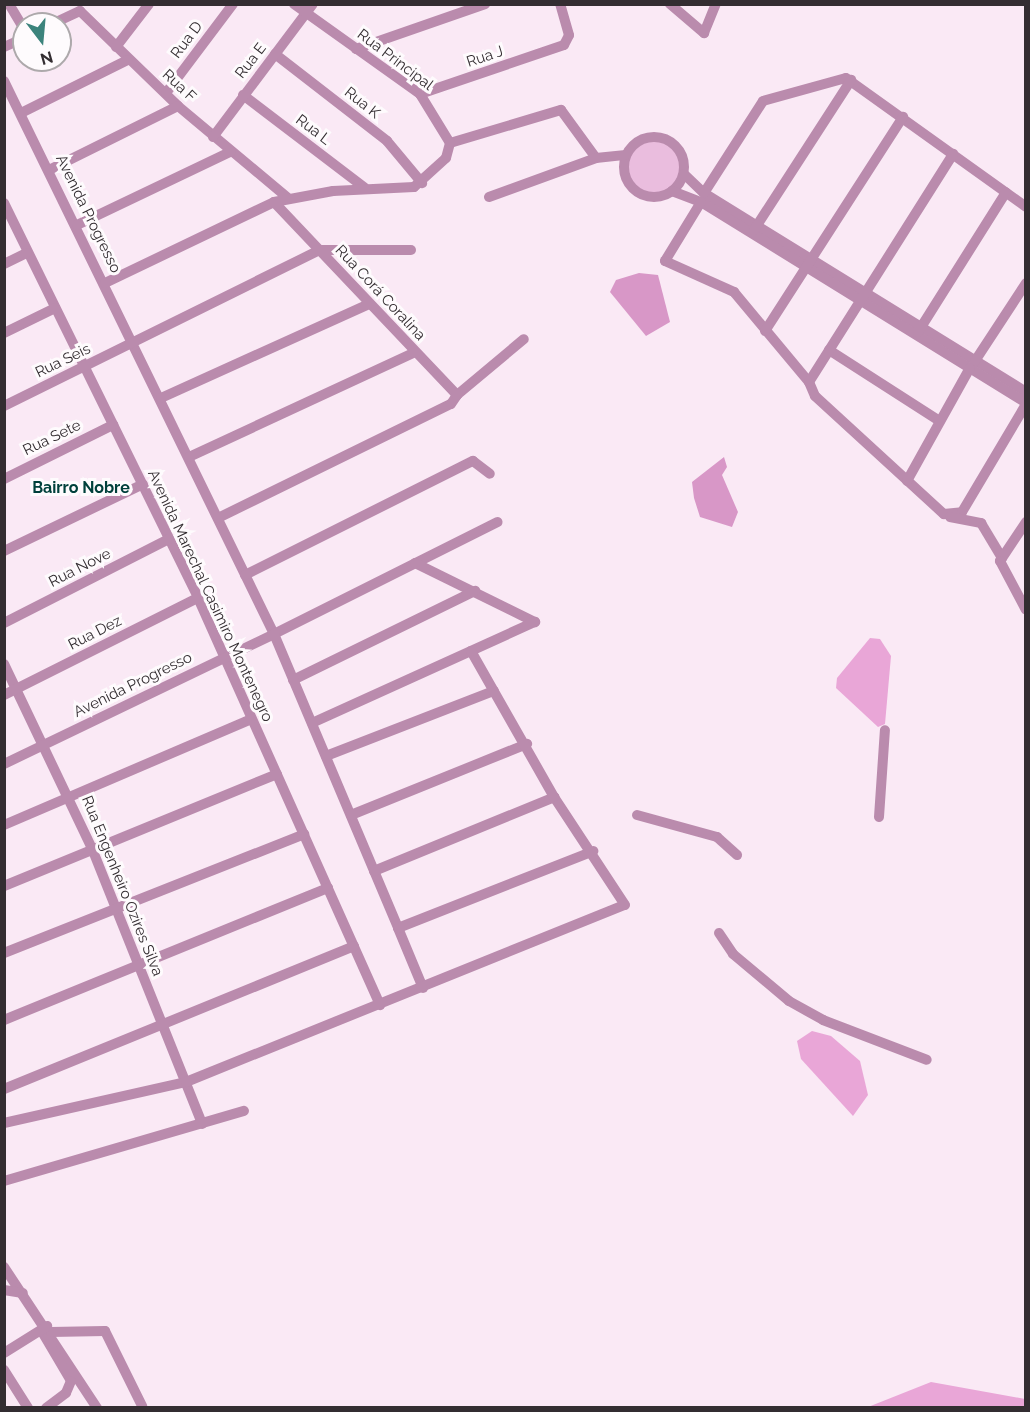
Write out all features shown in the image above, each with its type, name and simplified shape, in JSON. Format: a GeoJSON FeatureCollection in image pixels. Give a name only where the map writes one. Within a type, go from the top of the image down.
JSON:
{"type":"FeatureCollection","features":[{"type":"Feature","properties":{"kind":"street"},"geometry":{"type":"LineString","coordinates":[[116,47],[149,4]]}},
{"type":"Feature","properties":{"kind":"street","name":"Rua D"},"geometry":{"type":"LineString","coordinates":[[166,93],[233,4]]}},
{"type":"Feature","properties":{"kind":"street","name":"Rua Principal"},"geometry":{"type":"LineString","coordinates":[[294,4],[310,9],[356,49],[420,94],[450,143]]}},
{"type":"Feature","properties":{"kind":"street"},"geometry":{"type":"LineString","coordinates":[[356,49],[485,4]]}},
{"type":"Feature","properties":{"kind":"street","name":"Rua J"},"geometry":{"type":"LineString","coordinates":[[420,94],[559,48],[569,39],[560,4]]}},
{"type":"Feature","properties":{"kind":"street"},"geometry":{"type":"LineString","coordinates":[[670,4],[704,33],[716,4]]}},
{"type":"Feature","properties":{"kind":"street","name":"Rua F"},"geometry":{"type":"LineString","coordinates":[[79,8],[128,60],[178,106],[230,152],[287,197]]}},
{"type":"Feature","properties":{"kind":"street","name":"Rua E"},"geometry":{"type":"LineString","coordinates":[[213,137],[310,9]]}},
{"type":"Feature","properties":{"kind":"street","name":"Rua K"},"geometry":{"type":"LineString","coordinates":[[275,54],[387,141],[422,183]]}},
{"type":"Feature","properties":{"kind":"street"},"geometry":{"type":"LineString","coordinates":[[21,113],[128,60]]}},
{"type":"Feature","properties":{"kind":"street"},"geometry":{"type":"LineString","coordinates":[[1026,207],[851,80],[833,79],[763,101],[665,261],[724,285],[809,382],[815,396],[907,481],[950,516],[981,523],[1002,558],[1026,610]]}},
{"type":"Feature","properties":{"kind":"street"},"geometry":{"type":"LineString","coordinates":[[754,229],[851,80]]}},
{"type":"Feature","properties":{"kind":"street","name":"Avenida Progresso"},"geometry":{"type":"LineString","coordinates":[[4,81],[135,342],[274,634],[423,988]]}},
{"type":"Feature","properties":{"kind":"street","name":"Rua L"},"geometry":{"type":"LineString","coordinates":[[243,95],[364,188]]}},
{"type":"Feature","properties":{"kind":"street"},"geometry":{"type":"LineString","coordinates":[[49,170],[178,106]]}},
{"type":"Feature","properties":{"kind":"street"},"geometry":{"type":"LineString","coordinates":[[105,283],[287,197],[422,183],[446,158],[450,143],[561,110],[596,158]]}},
{"type":"Feature","properties":{"kind":"street"},"geometry":{"type":"LineString","coordinates":[[765,331],[903,117]]}},
{"type":"Feature","properties":{"kind":"street"},"geometry":{"type":"LineString","coordinates":[[489,197],[596,158],[626,155],[645,138],[666,139],[681,153],[684,174],[703,197],[972,364],[1026,403],[962,512],[950,516]]}},
{"type":"Feature","properties":{"kind":"street"},"geometry":{"type":"LineString","coordinates":[[76,225],[230,152]]}},
{"type":"Feature","properties":{"kind":"street"},"geometry":{"type":"LineString","coordinates":[[809,382],[953,154]]}},
{"type":"Feature","properties":{"kind":"street"},"geometry":{"type":"LineString","coordinates":[[626,155],[624,171],[633,189],[652,197],[672,191],[703,197]]}},
{"type":"Feature","properties":{"kind":"street"},"geometry":{"type":"LineString","coordinates":[[672,191],[684,174]]}},
{"type":"Feature","properties":{"kind":"street"},"geometry":{"type":"LineString","coordinates":[[919,331],[1006,192]]}},
{"type":"Feature","properties":{"kind":"street","name":"Rua Corá Coralina"},"geometry":{"type":"LineString","coordinates":[[274,202],[415,352],[454,400]]}},
{"type":"Feature","properties":{"kind":"street","name":"Avenida Marechal Casimiro Montenegro"},"geometry":{"type":"LineString","coordinates":[[4,203],[198,598],[380,1005]]}},
{"type":"Feature","properties":{"kind":"street"},"geometry":{"type":"LineString","coordinates":[[319,250],[411,249]]}},
{"type":"Feature","properties":{"kind":"street","name":"Rua Seis"},"geometry":{"type":"LineString","coordinates":[[4,406],[319,250]]}},
{"type":"Feature","properties":{"kind":"street"},"geometry":{"type":"LineString","coordinates":[[4,264],[27,253]]}},
{"type":"Feature","properties":{"kind":"street"},"geometry":{"type":"LineString","coordinates":[[907,481],[938,420],[1026,283]]}},
{"type":"Feature","properties":{"kind":"street"},"geometry":{"type":"LineString","coordinates":[[161,398],[369,304]]}},
{"type":"Feature","properties":{"kind":"street"},"geometry":{"type":"LineString","coordinates":[[4,333],[55,308]]}},
{"type":"Feature","properties":{"kind":"street"},"geometry":{"type":"LineString","coordinates":[[218,518],[454,400],[524,339]]}},
{"type":"Feature","properties":{"kind":"street"},"geometry":{"type":"LineString","coordinates":[[830,350],[938,420]]}},
{"type":"Feature","properties":{"kind":"street"},"geometry":{"type":"LineString","coordinates":[[189,457],[415,352]]}},
{"type":"Feature","properties":{"kind":"street"},"geometry":{"type":"LineString","coordinates":[[972,364],[1026,392]]}},
{"type":"Feature","properties":{"kind":"street","name":"Rua Sete"},"geometry":{"type":"LineString","coordinates":[[4,478],[113,425]]}},
{"type":"Feature","properties":{"kind":"street"},"geometry":{"type":"LineString","coordinates":[[245,575],[473,460],[490,474]]}},
{"type":"Feature","properties":{"kind":"street"},"geometry":{"type":"LineString","coordinates":[[4,550],[143,484]]}},
{"type":"Feature","properties":{"kind":"street","name":"Avenida Progresso"},"geometry":{"type":"LineString","coordinates":[[4,764],[274,634],[498,522]]}},
{"type":"Feature","properties":{"kind":"street"},"geometry":{"type":"LineString","coordinates":[[1002,558],[1026,522]]}},
{"type":"Feature","properties":{"kind":"street","name":"Rua Nove"},"geometry":{"type":"LineString","coordinates":[[4,623],[169,539]]}},
{"type":"Feature","properties":{"kind":"street"},"geometry":{"type":"LineString","coordinates":[[312,723],[535,622],[415,563]]}},
{"type":"Feature","properties":{"kind":"street"},"geometry":{"type":"LineString","coordinates":[[293,680],[475,591]]}},
{"type":"Feature","properties":{"kind":"street","name":"Rua Dez"},"geometry":{"type":"LineString","coordinates":[[4,695],[198,598]]}},
{"type":"Feature","properties":{"kind":"street"},"geometry":{"type":"LineString","coordinates":[[4,1123],[186,1082],[625,905],[592,851],[554,796],[527,744],[471,651]]}},
{"type":"Feature","properties":{"kind":"street","name":"Rua Engenheiro Ozires Silva"},"geometry":{"type":"LineString","coordinates":[[4,664],[93,851],[202,1124]]}},
{"type":"Feature","properties":{"kind":"street"},"geometry":{"type":"LineString","coordinates":[[326,756],[494,691]]}},
{"type":"Feature","properties":{"kind":"street"},"geometry":{"type":"LineString","coordinates":[[4,825],[251,719]]}},
{"type":"Feature","properties":{"kind":"street"},"geometry":{"type":"LineString","coordinates":[[879,817],[885,730]]}},
{"type":"Feature","properties":{"kind":"street"},"geometry":{"type":"LineString","coordinates":[[351,815],[527,744]]}},
{"type":"Feature","properties":{"kind":"street"},"geometry":{"type":"LineString","coordinates":[[4,886],[277,774]]}},
{"type":"Feature","properties":{"kind":"street"},"geometry":{"type":"LineString","coordinates":[[374,871],[554,796]]}},
{"type":"Feature","properties":{"kind":"street"},"geometry":{"type":"LineString","coordinates":[[637,815],[717,837],[737,855]]}},
{"type":"Feature","properties":{"kind":"street"},"geometry":{"type":"LineString","coordinates":[[4,953],[304,834]]}},
{"type":"Feature","properties":{"kind":"street"},"geometry":{"type":"LineString","coordinates":[[398,928],[592,851]]}},
{"type":"Feature","properties":{"kind":"street"},"geometry":{"type":"LineString","coordinates":[[4,1020],[328,888]]}},
{"type":"Feature","properties":{"kind":"street"},"geometry":{"type":"LineString","coordinates":[[718,933],[733,954],[789,1001],[823,1020],[927,1060]]}},
{"type":"Feature","properties":{"kind":"street"},"geometry":{"type":"LineString","coordinates":[[4,1089],[354,946]]}},
{"type":"Feature","properties":{"kind":"street"},"geometry":{"type":"LineString","coordinates":[[4,1181],[244,1111]]}},
{"type":"Feature","properties":{"kind":"street"},"geometry":{"type":"LineString","coordinates":[[4,1267],[97,1407]]}},
{"type":"Feature","properties":{"kind":"street"},"geometry":{"type":"LineString","coordinates":[[4,1290],[23,1293]]}},
{"type":"Feature","properties":{"kind":"street"},"geometry":{"type":"LineString","coordinates":[[46,1329],[71,1381],[66,1393],[46,1407]]}},
{"type":"Feature","properties":{"kind":"street"},"geometry":{"type":"LineString","coordinates":[[4,1353],[46,1329],[105,1331],[142,1406]]}},
{"type":"Feature","properties":{"kind":"street"},"geometry":{"type":"LineString","coordinates":[[4,1370],[28,1407]]}},
{"type":"Feature","properties":{"kind":"shaded area"},"geometry":{"type":"Polygon","coordinates":[[[654,141],[664,143],[672,149],[678,157],[680,167],[678,177],[672,185],[664,191],[654,193],[644,191],[636,185],[630,177],[628,167],[630,157],[636,149],[644,143],[654,141]]]}},
{"type":"Feature","properties":{"kind":"shaded area"},"geometry":{"type":"Polygon","coordinates":[[[639,273],[658,275],[670,322],[646,336],[610,292],[616,280],[639,273]]]}},
{"type":"Feature","properties":{"kind":"shaded area"},"geometry":{"type":"Polygon","coordinates":[[[724,457],[727,467],[722,475],[738,512],[732,527],[700,517],[692,482],[724,457]]]}},
{"type":"Feature","properties":{"kind":"shaded area"},"geometry":{"type":"Polygon","coordinates":[[[870,638],[880,639],[891,656],[885,724],[878,727],[836,688],[837,678],[870,638]]]}},
{"type":"Feature","properties":{"kind":"shaded area"},"geometry":{"type":"Polygon","coordinates":[[[812,1031],[831,1036],[860,1061],[868,1095],[853,1116],[801,1059],[797,1041],[812,1031]]]}},
{"type":"Feature","properties":{"kind":"shaded area"},"geometry":{"type":"Polygon","coordinates":[[[931,1382],[1025,1399],[1025,1407],[868,1407],[931,1382]]]}},
{"type":"Feature","properties":{"kind":"district","name":"Bairro Nobre"},"geometry":{"type":"Point","coordinates":[81,488]}}]}
